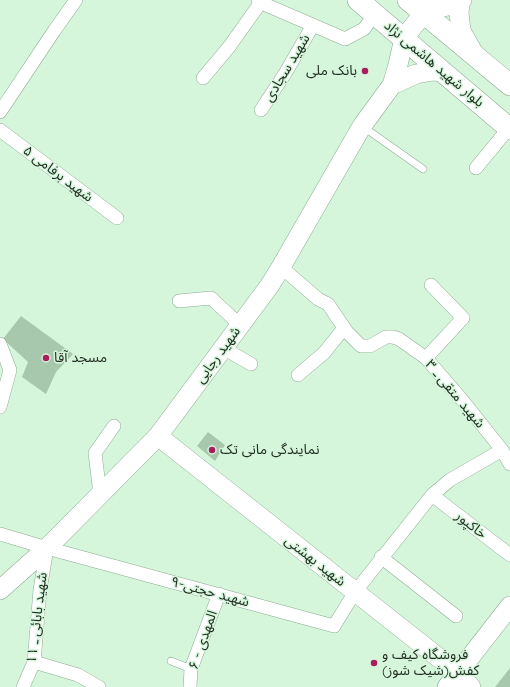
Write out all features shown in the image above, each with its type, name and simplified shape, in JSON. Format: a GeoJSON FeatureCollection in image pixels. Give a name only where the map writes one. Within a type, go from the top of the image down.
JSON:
{"type":"FeatureCollection","features":[{"type":"Feature","properties":{"kind":"main road","name":"بلوار شهید هاشمی نژاد"},"geometry":{"type":"LineString","coordinates":[[358,0],[510,128]]}},
{"type":"Feature","properties":{"kind":"main road"},"geometry":{"type":"LineString","coordinates":[[413,5],[510,85]]}},
{"type":"Feature","properties":{"kind":"street"},"geometry":{"type":"LineString","coordinates":[[0,112],[54,30],[76,0]]}},
{"type":"Feature","properties":{"kind":"street"},"geometry":{"type":"LineString","coordinates":[[392,85],[413,5],[439,8],[461,1],[459,14],[461,31],[479,59]]}},
{"type":"Feature","properties":{"kind":"street"},"geometry":{"type":"LineString","coordinates":[[203,78],[229,48],[261,2],[345,39],[364,29],[375,14]]}},
{"type":"Feature","properties":{"kind":"street","name":"شهید سجادی"},"geometry":{"type":"LineString","coordinates":[[261,110],[286,72],[313,25]]}},
{"type":"Feature","properties":{"kind":"street"},"geometry":{"type":"LineString","coordinates":[[392,85],[416,74],[444,72]]}},
{"type":"Feature","properties":{"kind":"street","name":"شهید رجایی"},"geometry":{"type":"LineString","coordinates":[[0,590],[47,548],[158,436],[281,267],[362,126],[392,85]]}},
{"type":"Feature","properties":{"kind":"street"},"geometry":{"type":"LineString","coordinates":[[476,168],[510,128]]}},
{"type":"Feature","properties":{"kind":"street","name":"شهید برفامی ۵"},"geometry":{"type":"LineString","coordinates":[[0,130],[117,218]]}},
{"type":"Feature","properties":{"kind":"street","name":"شهید متقی ـ ۳"},"geometry":{"type":"LineString","coordinates":[[281,267],[318,298],[328,304],[344,328],[361,346],[370,346],[386,337],[393,337],[399,339],[426,358],[502,450],[510,464]]}},
{"type":"Feature","properties":{"kind":"street"},"geometry":{"type":"LineString","coordinates":[[426,358],[463,318],[431,285]]}},
{"type":"Feature","properties":{"kind":"street"},"geometry":{"type":"LineString","coordinates":[[179,301],[211,298],[240,325]]}},
{"type":"Feature","properties":{"kind":"street"},"geometry":{"type":"LineString","coordinates":[[298,375],[324,353],[344,328]]}},
{"type":"Feature","properties":{"kind":"street"},"geometry":{"type":"LineString","coordinates":[[0,344],[10,370],[0,407]]}},
{"type":"Feature","properties":{"kind":"street"},"geometry":{"type":"LineString","coordinates":[[223,348],[251,364]]}},
{"type":"Feature","properties":{"kind":"street"},"geometry":{"type":"LineString","coordinates":[[100,494],[95,453],[114,426]]}},
{"type":"Feature","properties":{"kind":"street","name":"شهید بهشتی"},"geometry":{"type":"LineString","coordinates":[[158,436],[355,592],[453,680],[471,687]]}},
{"type":"Feature","properties":{"kind":"street"},"geometry":{"type":"LineString","coordinates":[[355,592],[432,495],[450,480],[502,450]]}},
{"type":"Feature","properties":{"kind":"street","name":"خاکپور"},"geometry":{"type":"LineString","coordinates":[[432,495],[510,556]]}},
{"type":"Feature","properties":{"kind":"street","name":"شهید حجتی-۹"},"geometry":{"type":"LineString","coordinates":[[0,534],[334,626],[355,592]]}},
{"type":"Feature","properties":{"kind":"street","name":"شهید بابائی ـ ۱۱"},"geometry":{"type":"LineString","coordinates":[[23,687],[34,662],[40,590],[47,548]]}},
{"type":"Feature","properties":{"kind":"street"},"geometry":{"type":"LineString","coordinates":[[381,558],[456,616]]}},
{"type":"Feature","properties":{"kind":"street","name":"المهدی - ۶"},"geometry":{"type":"LineString","coordinates":[[190,687],[191,668],[219,594]]}},
{"type":"Feature","properties":{"kind":"street"},"geometry":{"type":"LineString","coordinates":[[453,680],[510,606]]}},
{"type":"Feature","properties":{"kind":"street"},"geometry":{"type":"LineString","coordinates":[[34,662],[78,675],[99,687]]}},
{"type":"Feature","properties":{"kind":"lane"},"geometry":{"type":"LineString","coordinates":[[362,126],[423,169]]}},
{"type":"Feature","properties":{"kind":"lane"},"geometry":{"type":"LineString","coordinates":[[172,661],[191,668]]}},
{"type":"Feature","properties":{"kind":"building","name":"مسجد آقا"},"geometry":{"type":"Polygon","coordinates":[[[21,316],[73,354],[56,372],[46,394],[22,377],[28,362],[3,339],[21,316]]]}},
{"type":"Feature","properties":{"kind":"building","name":"نمایندگی مانی تک"},"geometry":{"type":"Polygon","coordinates":[[[208,432],[225,445],[215,461],[197,446],[208,432]]]}},
{"type":"Feature","properties":{"kind":"building"},"geometry":{"type":"Polygon","coordinates":[[[510,668],[510,687],[495,687],[510,668]]]}},
{"type":"Feature","properties":{"kind":"place","name":"بانک ملی"},"geometry":{"type":"Point","coordinates":[365,71]}},
{"type":"Feature","properties":{"kind":"place","name":"مسجد آقا"},"geometry":{"type":"Point","coordinates":[46,358]}},
{"type":"Feature","properties":{"kind":"place","name":"نمایندگی مانی تک"},"geometry":{"type":"Point","coordinates":[212,450]}},
{"type":"Feature","properties":{"kind":"place","name":"فروشگاه کیف و کفش(شیک شوز)"},"geometry":{"type":"Point","coordinates":[374,663]}}]}
